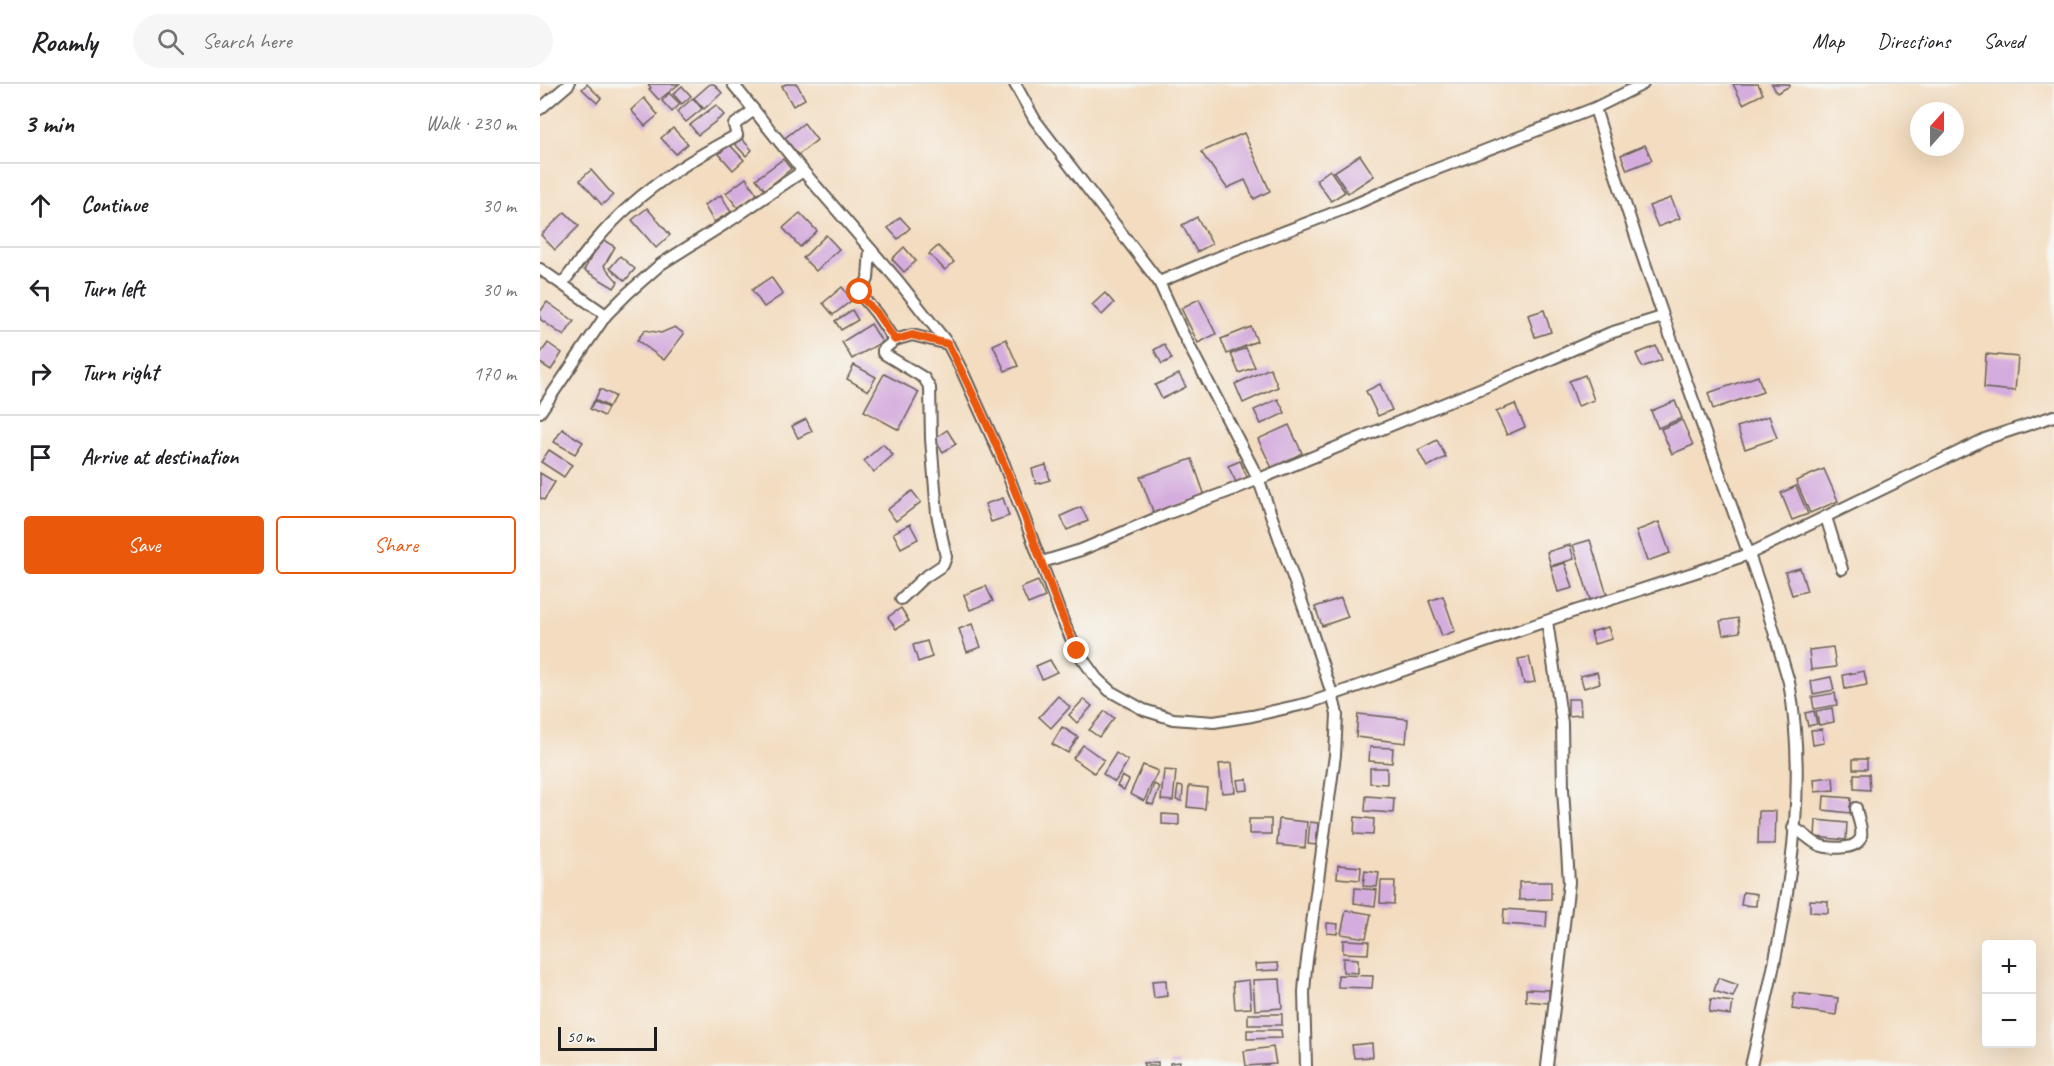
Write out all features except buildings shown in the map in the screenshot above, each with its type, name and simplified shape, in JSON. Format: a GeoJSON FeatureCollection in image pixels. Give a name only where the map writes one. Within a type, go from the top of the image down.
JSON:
{"type":"FeatureCollection","features":[{"type":"Feature","properties":{"kind":"street"},"geometry":{"type":"LineString","coordinates":[[540,109],[569,84]]}},
{"type":"Feature","properties":{"kind":"street"},"geometry":{"type":"LineString","coordinates":[[733,84],[802,171],[948,344],[1004,464],[1063,621],[1077,651],[1097,679],[1110,691],[1144,710],[1173,718],[1214,722],[1284,709],[1381,679],[1546,621],[1749,554],[1985,439],[2054,416]]}},
{"type":"Feature","properties":{"kind":"street"},"geometry":{"type":"LineString","coordinates":[[1014,84],[1035,120],[1159,282],[1183,334],[1258,478],[1332,694],[1337,714],[1335,755],[1304,992],[1306,1066]]}},
{"type":"Feature","properties":{"kind":"street"},"geometry":{"type":"LineString","coordinates":[[1159,282],[1349,207],[1416,177],[1595,108],[1643,84]]}},
{"type":"Feature","properties":{"kind":"street"},"geometry":{"type":"LineString","coordinates":[[1595,108],[1662,317],[1749,554],[1792,697],[1797,758],[1789,878],[1778,944],[1751,1066]]}},
{"type":"Feature","properties":{"kind":"street"},"geometry":{"type":"LineString","coordinates":[[562,284],[590,248],[631,204],[659,182],[736,135],[734,125],[754,110]]}},
{"type":"Feature","properties":{"kind":"street"},"geometry":{"type":"LineString","coordinates":[[540,412],[606,315],[628,293],[660,264],[802,171]]}},
{"type":"Feature","properties":{"kind":"street"},"geometry":{"type":"LineString","coordinates":[[870,249],[869,276],[860,294],[876,312],[895,340]]}},
{"type":"Feature","properties":{"kind":"street"},"geometry":{"type":"LineString","coordinates":[[540,269],[606,315]]}},
{"type":"Feature","properties":{"kind":"street"},"geometry":{"type":"LineString","coordinates":[[1042,562],[1081,550],[1524,371],[1610,333],[1662,317]]}},
{"type":"Feature","properties":{"kind":"street"},"geometry":{"type":"LineString","coordinates":[[901,599],[922,579],[943,565],[946,557],[938,514],[931,439],[930,388],[924,378],[883,353],[883,350],[895,340],[912,335],[948,344]]}},
{"type":"Feature","properties":{"kind":"street"},"geometry":{"type":"LineString","coordinates":[[1826,517],[1842,569]]}},
{"type":"Feature","properties":{"kind":"street"},"geometry":{"type":"LineString","coordinates":[[1546,621],[1562,723],[1563,789],[1569,882],[1547,1066]]}},
{"type":"Feature","properties":{"kind":"street"},"geometry":{"type":"LineString","coordinates":[[1793,828],[1804,833],[1818,845],[1846,846],[1860,838],[1856,808]]}},
{"type":"Feature","properties":{"kind":"route"},"geometry":{"type":"LineString","coordinates":[[860,292],[895,340],[912,335],[948,344],[1004,464],[1063,621],[1077,651]]}}]}
